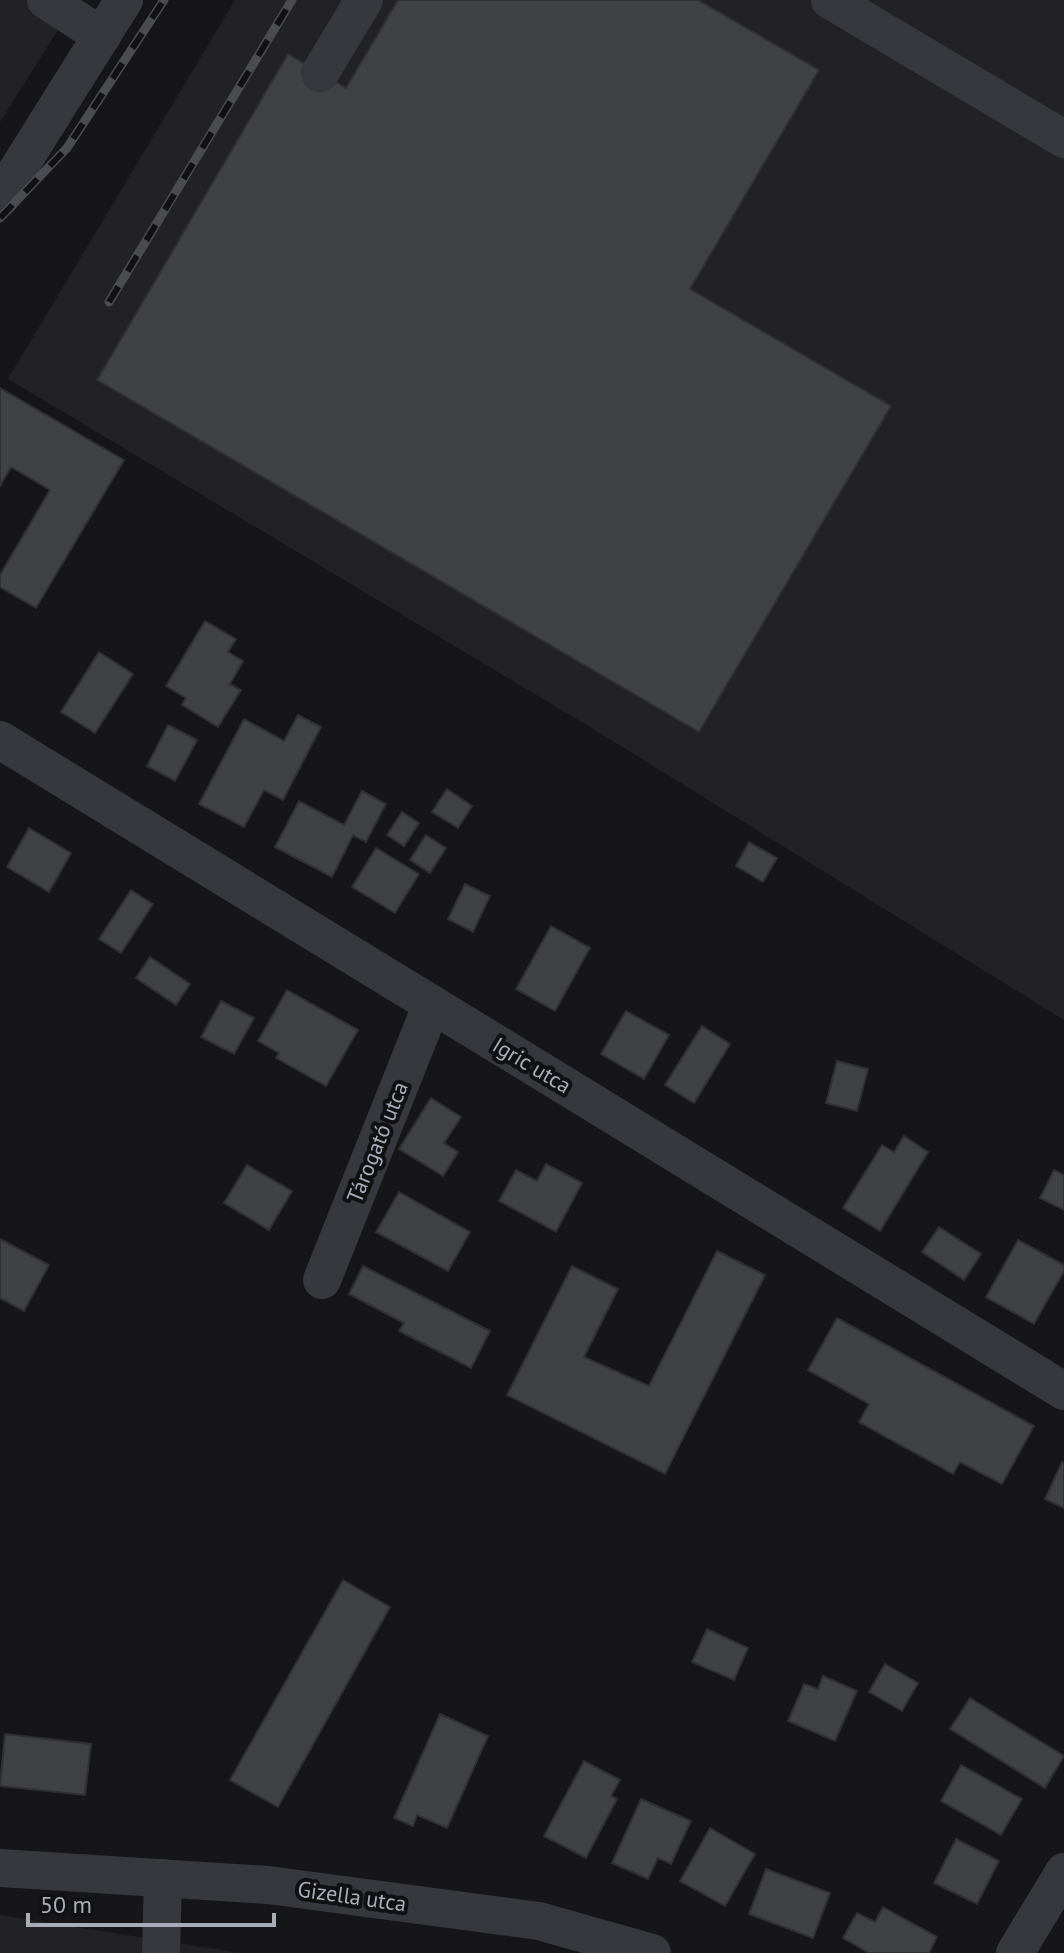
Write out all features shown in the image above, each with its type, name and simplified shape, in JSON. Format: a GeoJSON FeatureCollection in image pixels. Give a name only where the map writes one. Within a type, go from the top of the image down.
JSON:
{"type":"FeatureCollection","features":[{"type":"Feature","properties":{"kind":"street"},"geometry":{"type":"LineString","coordinates":[[46,0],[102,36]]}},
{"type":"Feature","properties":{"kind":"street"},"geometry":{"type":"LineString","coordinates":[[0,198],[124,0]]}},
{"type":"Feature","properties":{"kind":"street"},"geometry":{"type":"LineString","coordinates":[[320,73],[364,0]]}},
{"type":"Feature","properties":{"kind":"street"},"geometry":{"type":"LineString","coordinates":[[830,0],[1064,139]]}},
{"type":"Feature","properties":{"kind":"street","name":"Igric utca"},"geometry":{"type":"LineString","coordinates":[[0,740],[1064,1391]]}},
{"type":"Feature","properties":{"kind":"street","name":"Tárogató utca"},"geometry":{"type":"LineString","coordinates":[[322,1280],[432,1004]]}},
{"type":"Feature","properties":{"kind":"street","name":"Gizella utca"},"geometry":{"type":"LineString","coordinates":[[0,1868],[268,1885],[539,1921],[601,1946],[652,1953]]}},
{"type":"Feature","properties":{"kind":"street"},"geometry":{"type":"LineString","coordinates":[[1015,1953],[1064,1872]]}},
{"type":"Feature","properties":{"kind":"street"},"geometry":{"type":"LineString","coordinates":[[161,1953],[163,1878]]}},
{"type":"Feature","properties":{"kind":"shaded area"},"geometry":{"type":"Polygon","coordinates":[[[0,0],[77,0],[0,122],[0,0]]]}},
{"type":"Feature","properties":{"kind":"shaded area"},"geometry":{"type":"Polygon","coordinates":[[[235,0],[1064,0],[1064,1020],[595,730],[8,379],[235,0]]]}},
{"type":"Feature","properties":{"kind":"shaded area"},"geometry":{"type":"Polygon","coordinates":[[[0,1915],[240,1953],[0,1953],[0,1915]]]}},
{"type":"Feature","properties":{"kind":"building"},"geometry":{"type":"Polygon","coordinates":[[[398,0],[698,0],[819,70],[690,289],[891,406],[699,732],[97,380],[288,54],[346,88],[398,0]]]}},
{"type":"Feature","properties":{"kind":"building"},"geometry":{"type":"Polygon","coordinates":[[[0,388],[124,460],[36,608],[0,587],[0,575],[50,490],[11,467],[0,486],[0,388]]]}},
{"type":"Feature","properties":{"kind":"building"},"geometry":{"type":"Polygon","coordinates":[[[205,621],[236,639],[228,652],[243,661],[230,684],[241,690],[218,727],[182,705],[186,698],[166,686],[205,621]]]}},
{"type":"Feature","properties":{"kind":"building"},"geometry":{"type":"Polygon","coordinates":[[[99,652],[133,674],[95,733],[61,712],[99,652]]]}},
{"type":"Feature","properties":{"kind":"building"},"geometry":{"type":"Polygon","coordinates":[[[298,715],[321,727],[283,800],[264,790],[244,827],[199,804],[244,719],[284,741],[298,715]]]}},
{"type":"Feature","properties":{"kind":"building"},"geometry":{"type":"Polygon","coordinates":[[[168,725],[197,740],[175,781],[147,766],[168,725]]]}},
{"type":"Feature","properties":{"kind":"building"},"geometry":{"type":"Polygon","coordinates":[[[447,789],[472,806],[458,828],[432,812],[447,789]]]}},
{"type":"Feature","properties":{"kind":"building"},"geometry":{"type":"Polygon","coordinates":[[[362,791],[386,804],[366,842],[353,835],[332,877],[275,847],[299,801],[344,825],[362,791]]]}},
{"type":"Feature","properties":{"kind":"building"},"geometry":{"type":"Polygon","coordinates":[[[402,812],[419,823],[404,846],[387,835],[402,812]]]}},
{"type":"Feature","properties":{"kind":"building"},"geometry":{"type":"Polygon","coordinates":[[[29,828],[71,853],[49,892],[7,867],[29,828]]]}},
{"type":"Feature","properties":{"kind":"building"},"geometry":{"type":"Polygon","coordinates":[[[426,835],[446,848],[430,873],[410,860],[426,835]]]}},
{"type":"Feature","properties":{"kind":"building"},"geometry":{"type":"Polygon","coordinates":[[[749,842],[777,858],[763,882],[736,866],[749,842]]]}},
{"type":"Feature","properties":{"kind":"building"},"geometry":{"type":"Polygon","coordinates":[[[376,848],[419,874],[395,913],[352,887],[376,848]]]}},
{"type":"Feature","properties":{"kind":"building"},"geometry":{"type":"Polygon","coordinates":[[[465,884],[490,896],[473,932],[448,919],[465,884]]]}},
{"type":"Feature","properties":{"kind":"building"},"geometry":{"type":"Polygon","coordinates":[[[131,890],[153,904],[121,953],[99,939],[131,890]]]}},
{"type":"Feature","properties":{"kind":"building"},"geometry":{"type":"Polygon","coordinates":[[[551,926],[590,948],[555,1011],[516,989],[551,926]]]}},
{"type":"Feature","properties":{"kind":"building"},"geometry":{"type":"Polygon","coordinates":[[[150,957],[190,984],[176,1005],[136,978],[150,957]]]}},
{"type":"Feature","properties":{"kind":"building"},"geometry":{"type":"Polygon","coordinates":[[[287,990],[358,1030],[326,1086],[276,1058],[279,1053],[258,1041],[287,990]]]}},
{"type":"Feature","properties":{"kind":"building"},"geometry":{"type":"Polygon","coordinates":[[[221,1001],[254,1018],[234,1054],[201,1037],[221,1001]]]}},
{"type":"Feature","properties":{"kind":"building"},"geometry":{"type":"Polygon","coordinates":[[[626,1011],[669,1035],[644,1079],[601,1054],[626,1011]]]}},
{"type":"Feature","properties":{"kind":"building"},"geometry":{"type":"Polygon","coordinates":[[[702,1026],[730,1044],[694,1103],[665,1085],[702,1026]]]}},
{"type":"Feature","properties":{"kind":"building"},"geometry":{"type":"Polygon","coordinates":[[[837,1061],[868,1069],[857,1111],[826,1103],[837,1061]]]}},
{"type":"Feature","properties":{"kind":"building"},"geometry":{"type":"Polygon","coordinates":[[[431,1098],[461,1117],[444,1143],[458,1152],[443,1176],[399,1149],[431,1098]]]}},
{"type":"Feature","properties":{"kind":"building"},"geometry":{"type":"Polygon","coordinates":[[[904,1136],[928,1152],[880,1231],[843,1208],[882,1145],[894,1152],[904,1136]]]}},
{"type":"Feature","properties":{"kind":"building"},"geometry":{"type":"Polygon","coordinates":[[[546,1164],[582,1183],[556,1232],[499,1201],[516,1170],[537,1181],[546,1164]]]}},
{"type":"Feature","properties":{"kind":"building"},"geometry":{"type":"Polygon","coordinates":[[[247,1165],[292,1191],[269,1230],[224,1203],[247,1165]]]}},
{"type":"Feature","properties":{"kind":"building"},"geometry":{"type":"Polygon","coordinates":[[[1054,1170],[1064,1175],[1064,1210],[1040,1198],[1054,1170]]]}},
{"type":"Feature","properties":{"kind":"building"},"geometry":{"type":"Polygon","coordinates":[[[399,1192],[470,1232],[448,1271],[376,1232],[399,1192]]]}},
{"type":"Feature","properties":{"kind":"building"},"geometry":{"type":"Polygon","coordinates":[[[939,1227],[981,1254],[964,1280],[922,1252],[939,1227]]]}},
{"type":"Feature","properties":{"kind":"building"},"geometry":{"type":"Polygon","coordinates":[[[0,1239],[49,1265],[24,1311],[0,1298],[0,1239]]]}},
{"type":"Feature","properties":{"kind":"building"},"geometry":{"type":"Polygon","coordinates":[[[1018,1240],[1064,1265],[1064,1271],[1034,1324],[986,1297],[1018,1240]]]}},
{"type":"Feature","properties":{"kind":"building"},"geometry":{"type":"Polygon","coordinates":[[[717,1251],[765,1275],[665,1474],[507,1395],[572,1266],[618,1289],[584,1357],[649,1386],[717,1251]]]}},
{"type":"Feature","properties":{"kind":"building"},"geometry":{"type":"Polygon","coordinates":[[[363,1266],[490,1331],[471,1368],[399,1331],[404,1323],[349,1294],[363,1266]]]}},
{"type":"Feature","properties":{"kind":"building"},"geometry":{"type":"Polygon","coordinates":[[[837,1318],[1034,1426],[1002,1484],[960,1462],[953,1474],[859,1422],[869,1404],[808,1370],[837,1318]]]}},
{"type":"Feature","properties":{"kind":"building"},"geometry":{"type":"Polygon","coordinates":[[[1064,1463],[1064,1508],[1045,1499],[1064,1463]]]}},
{"type":"Feature","properties":{"kind":"building"},"geometry":{"type":"Polygon","coordinates":[[[343,1580],[390,1607],[278,1807],[230,1780],[343,1580]]]}},
{"type":"Feature","properties":{"kind":"building"},"geometry":{"type":"Polygon","coordinates":[[[707,1629],[748,1648],[734,1680],[692,1662],[707,1629]]]}},
{"type":"Feature","properties":{"kind":"building"},"geometry":{"type":"Polygon","coordinates":[[[885,1664],[918,1683],[902,1711],[869,1692],[885,1664]]]}},
{"type":"Feature","properties":{"kind":"building"},"geometry":{"type":"Polygon","coordinates":[[[823,1676],[857,1691],[835,1741],[788,1721],[804,1684],[818,1689],[823,1676]]]}},
{"type":"Feature","properties":{"kind":"building"},"geometry":{"type":"Polygon","coordinates":[[[970,1698],[1064,1756],[1045,1788],[950,1729],[970,1698]]]}},
{"type":"Feature","properties":{"kind":"building"},"geometry":{"type":"Polygon","coordinates":[[[440,1714],[488,1736],[447,1828],[417,1815],[413,1826],[394,1818],[440,1714]]]}},
{"type":"Feature","properties":{"kind":"building"},"geometry":{"type":"Polygon","coordinates":[[[5,1734],[91,1744],[85,1795],[0,1786],[5,1734]]]}},
{"type":"Feature","properties":{"kind":"building"},"geometry":{"type":"Polygon","coordinates":[[[584,1761],[620,1780],[611,1796],[617,1799],[586,1858],[544,1836],[584,1761]]]}},
{"type":"Feature","properties":{"kind":"building"},"geometry":{"type":"Polygon","coordinates":[[[961,1765],[1022,1799],[1001,1835],[941,1801],[961,1765]]]}},
{"type":"Feature","properties":{"kind":"building"},"geometry":{"type":"Polygon","coordinates":[[[641,1799],[691,1821],[671,1864],[658,1858],[648,1879],[612,1863],[641,1799]]]}},
{"type":"Feature","properties":{"kind":"building"},"geometry":{"type":"Polygon","coordinates":[[[710,1828],[755,1854],[725,1906],[680,1881],[710,1828]]]}},
{"type":"Feature","properties":{"kind":"building"},"geometry":{"type":"Polygon","coordinates":[[[956,1839],[999,1861],[977,1904],[934,1883],[956,1839]]]}},
{"type":"Feature","properties":{"kind":"building"},"geometry":{"type":"Polygon","coordinates":[[[766,1869],[830,1893],[813,1938],[749,1914],[766,1869]]]}},
{"type":"Feature","properties":{"kind":"building"},"geometry":{"type":"Polygon","coordinates":[[[883,1907],[937,1937],[929,1953],[869,1953],[843,1938],[857,1913],[875,1922],[883,1907]]]}},
{"type":"Feature","properties":{"kind":"railway"},"geometry":{"type":"LineString","coordinates":[[0,218],[67,148],[164,0]]}},
{"type":"Feature","properties":{"kind":"railway"},"geometry":{"type":"LineString","coordinates":[[109,302],[292,0]]}}]}
